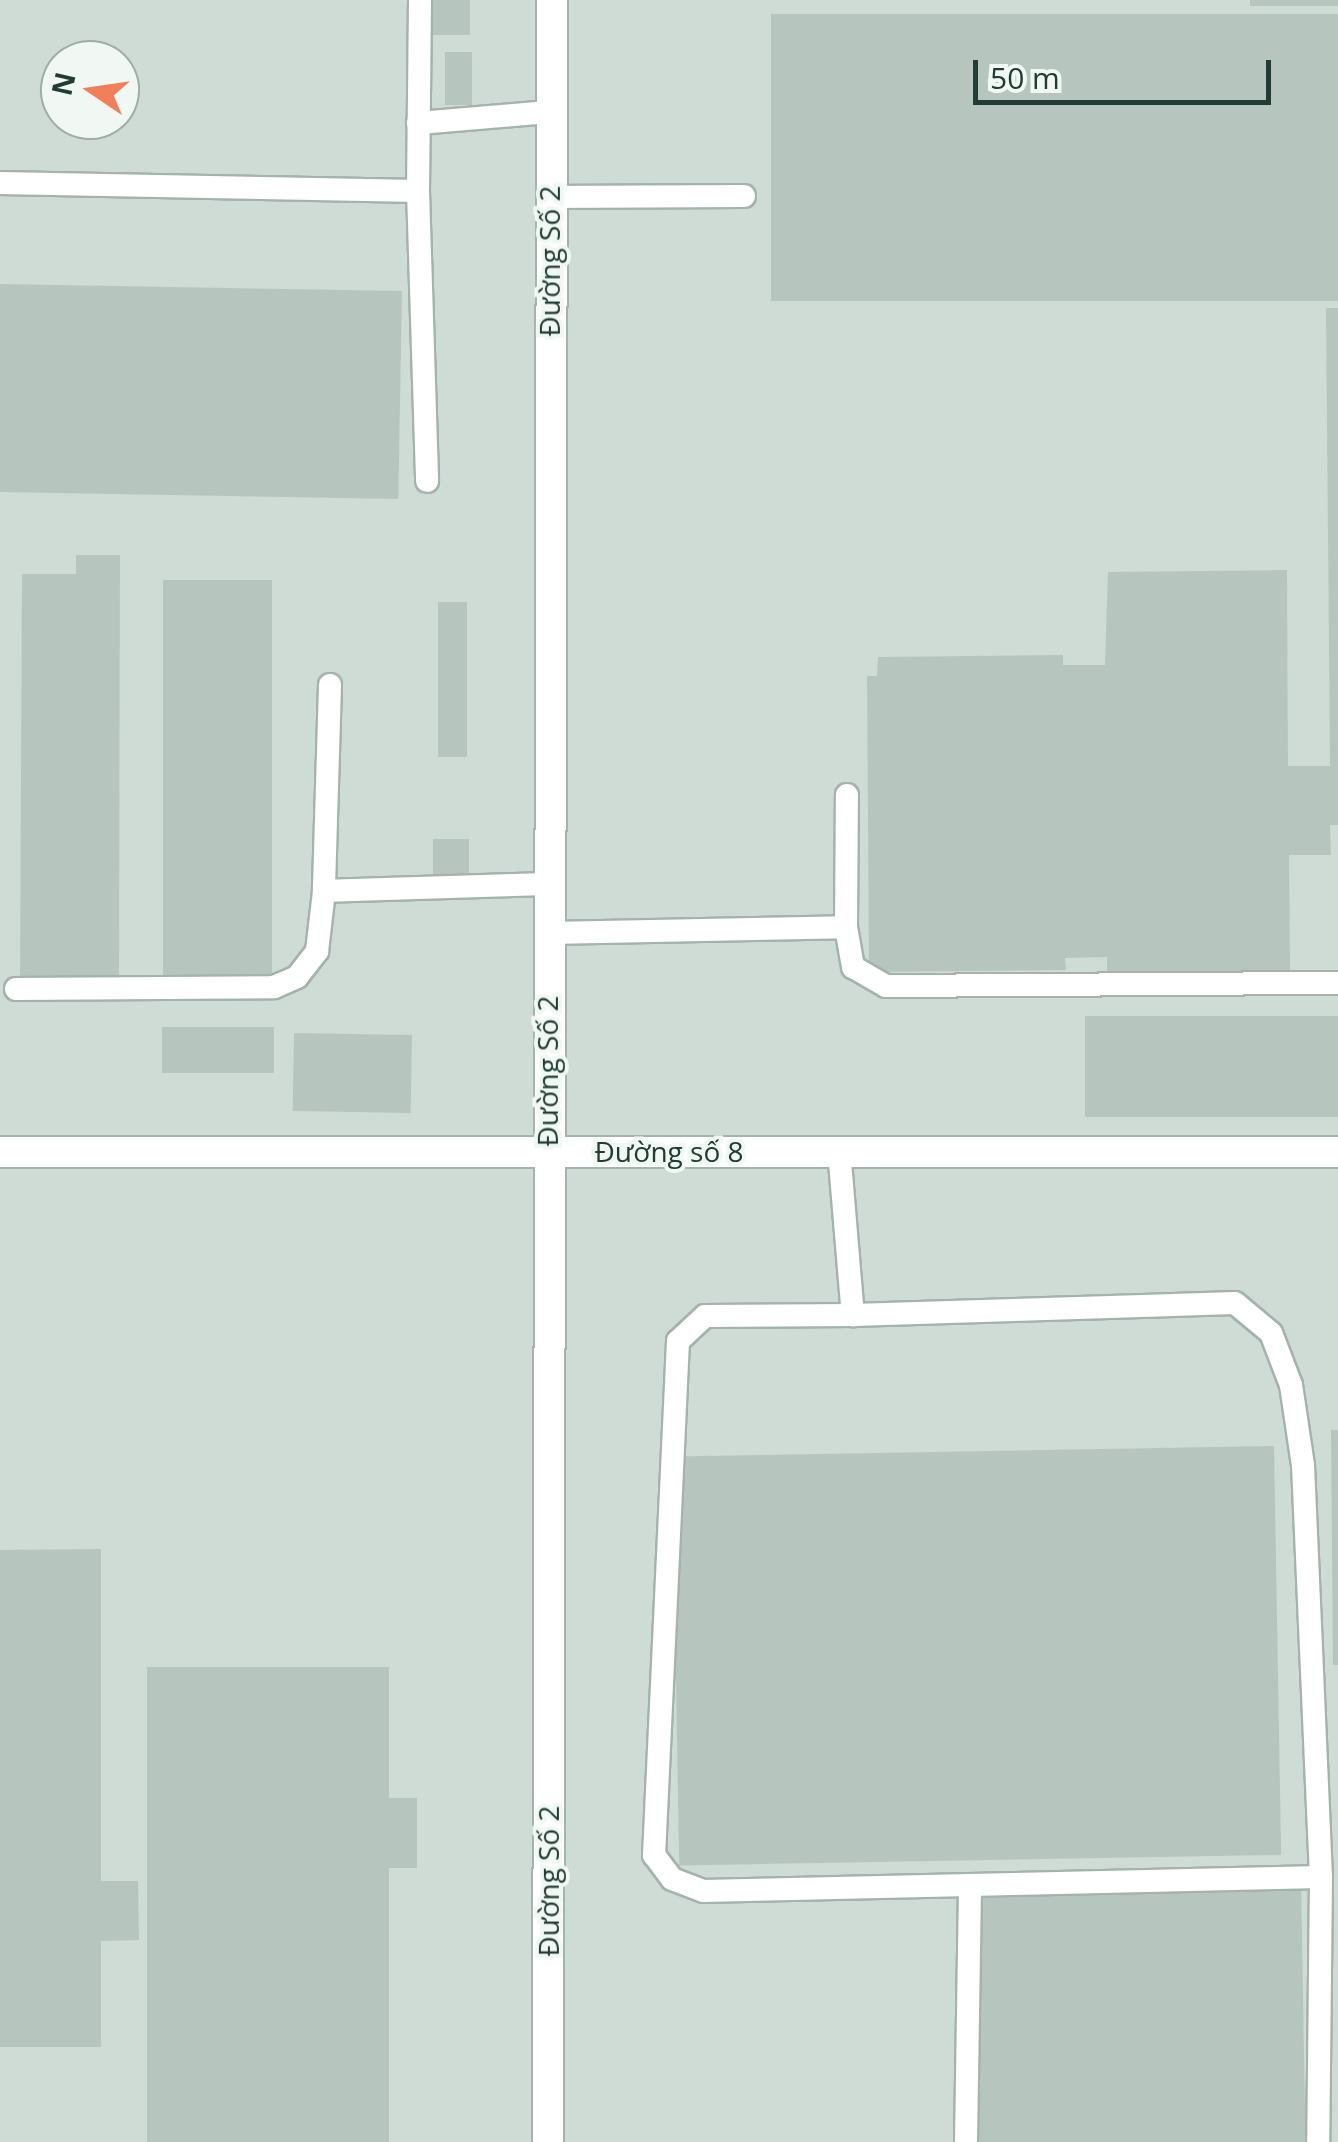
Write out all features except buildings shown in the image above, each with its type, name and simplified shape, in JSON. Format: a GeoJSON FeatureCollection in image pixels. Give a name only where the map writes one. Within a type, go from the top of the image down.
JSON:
{"type":"FeatureCollection","features":[{"type":"Feature","properties":{"kind":"street","name":"Đường Số 2"},"geometry":{"type":"LineString","coordinates":[[548,2142],[546,1151],[547,933],[551,884],[548,197],[552,0]]}},
{"type":"Feature","properties":{"kind":"street","name":"Đường số 8"},"geometry":{"type":"LineString","coordinates":[[0,1152],[1338,1152]]}},
{"type":"Feature","properties":{"kind":"lane"},"geometry":{"type":"LineString","coordinates":[[420,0],[418,191],[428,480]]}},
{"type":"Feature","properties":{"kind":"lane"},"geometry":{"type":"LineString","coordinates":[[418,123],[550,112]]}},
{"type":"Feature","properties":{"kind":"lane"},"geometry":{"type":"LineString","coordinates":[[0,183],[418,191]]}},
{"type":"Feature","properties":{"kind":"lane"},"geometry":{"type":"LineString","coordinates":[[548,197],[744,196]]}},
{"type":"Feature","properties":{"kind":"lane"},"geometry":{"type":"LineString","coordinates":[[16,989],[274,987],[297,978],[317,951],[324,891],[330,685]]}},
{"type":"Feature","properties":{"kind":"lane"},"geometry":{"type":"LineString","coordinates":[[846,795],[846,927],[854,967],[886,986],[1338,983]]}},
{"type":"Feature","properties":{"kind":"lane"},"geometry":{"type":"LineString","coordinates":[[324,891],[551,884]]}},
{"type":"Feature","properties":{"kind":"lane"},"geometry":{"type":"LineString","coordinates":[[547,933],[846,927]]}},
{"type":"Feature","properties":{"kind":"lane"},"geometry":{"type":"LineString","coordinates":[[838,1150],[852,1315]]}},
{"type":"Feature","properties":{"kind":"lane"},"geometry":{"type":"LineString","coordinates":[[1318,2142],[1321,1877],[1303,1465],[1291,1386],[1271,1333],[1235,1303],[705,1316],[678,1340],[654,1855],[672,1879],[703,1891],[1321,1877]]}},
{"type":"Feature","properties":{"kind":"lane"},"geometry":{"type":"LineString","coordinates":[[966,2142],[970,1885]]}},
{"type":"Feature","properties":{"kind":"shaded area"},"geometry":{"type":"Polygon","coordinates":[[[0,0],[1338,0],[1338,2142],[0,2142],[0,0]]]}}]}
